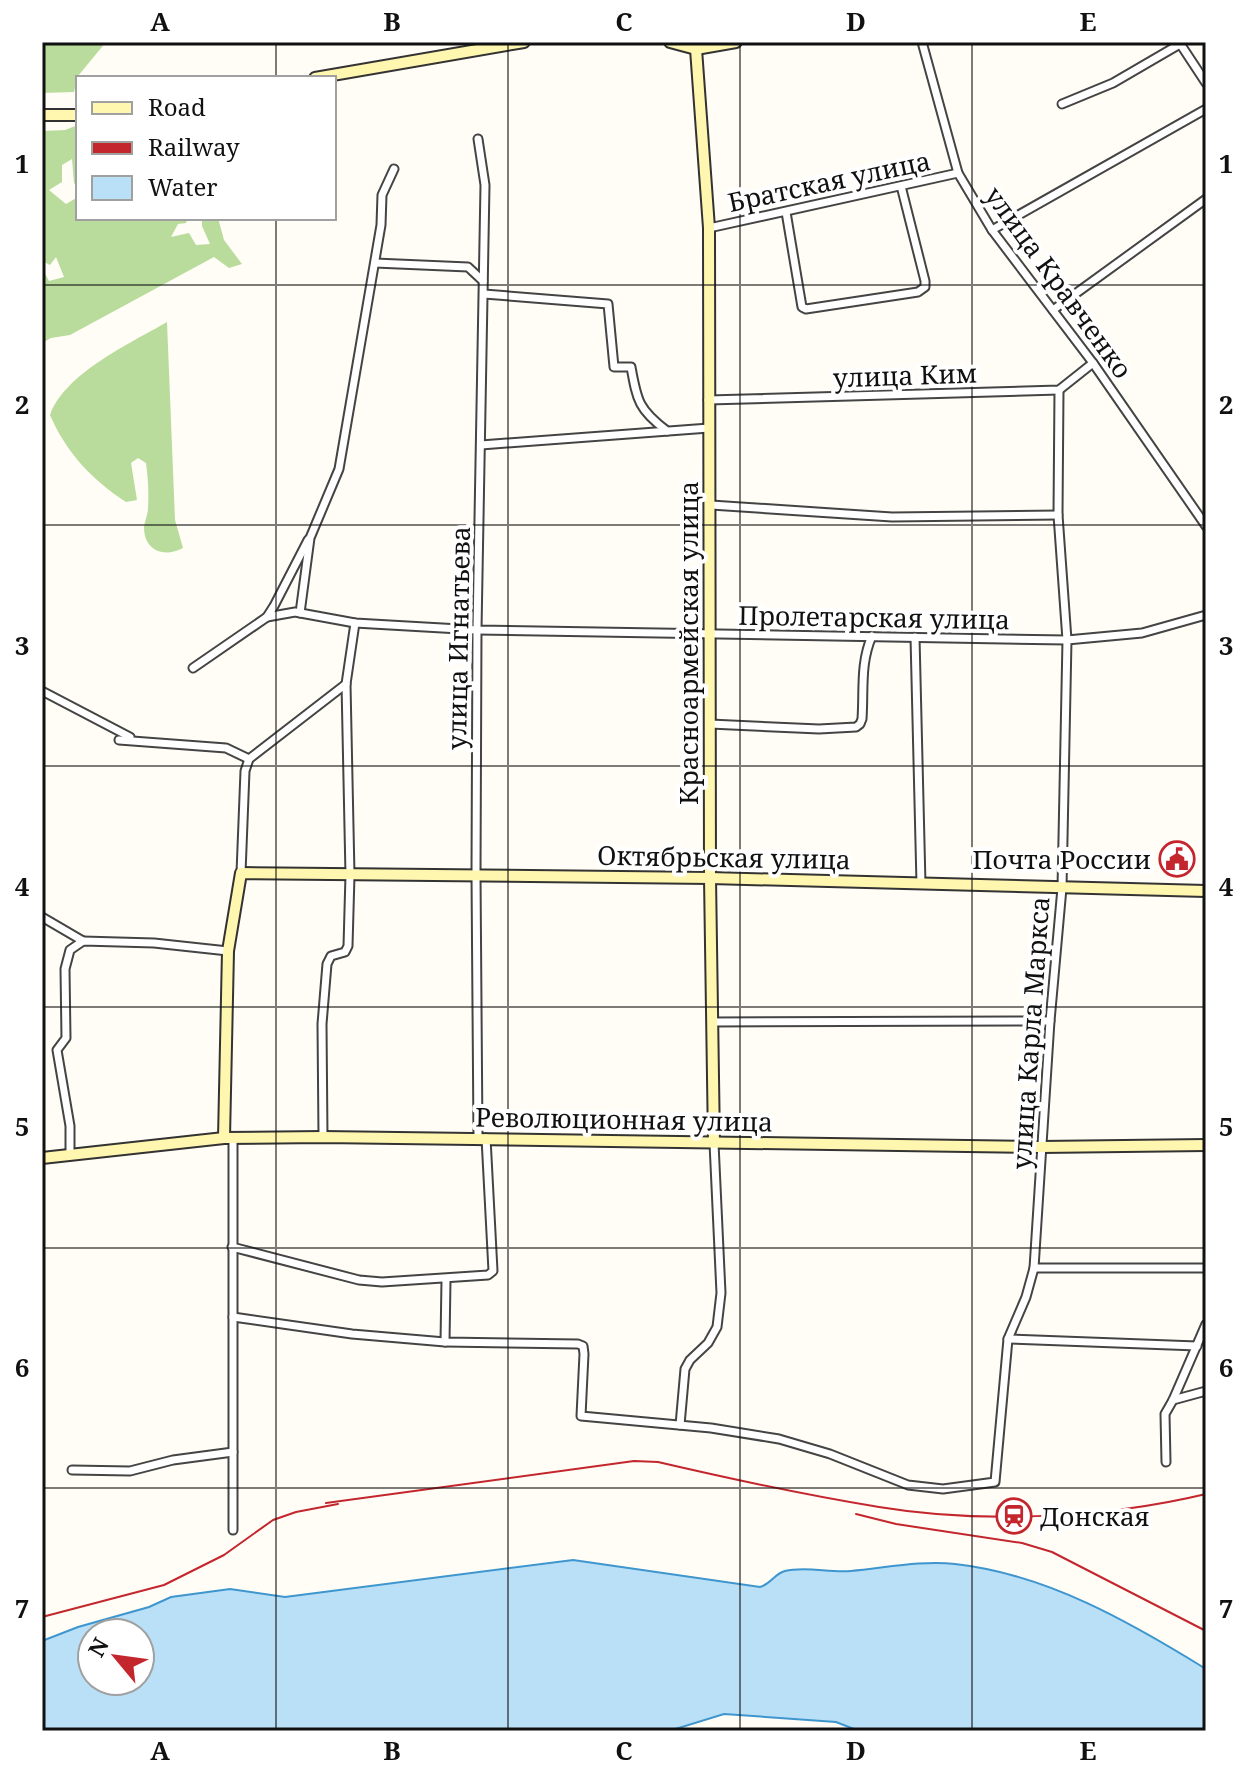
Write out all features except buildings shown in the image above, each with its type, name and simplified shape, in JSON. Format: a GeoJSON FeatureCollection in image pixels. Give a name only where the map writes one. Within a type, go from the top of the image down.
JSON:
{"type":"FeatureCollection","features":[{"type":"Feature","properties":{"kind":"street"},"geometry":{"type":"LineString","coordinates":[[327,76],[524,42]]}},
{"type":"Feature","properties":{"kind":"street"},"geometry":{"type":"LineString","coordinates":[[670,42],[696,45],[736,42]]}},
{"type":"Feature","properties":{"kind":"street","name":"улица Кравченко"},"geometry":{"type":"LineString","coordinates":[[922,42],[958,173],[992,230],[1093,363],[1206,526]]}},
{"type":"Feature","properties":{"kind":"street"},"geometry":{"type":"LineString","coordinates":[[1062,104],[1113,83],[1179,43],[1206,83]]}},
{"type":"Feature","properties":{"kind":"street","name":"Красноармейская улица"},"geometry":{"type":"LineString","coordinates":[[680,1425],[685,1369],[708,1343],[717,1327],[721,1293],[714,1143],[710,878],[709,228],[696,45]]}},
{"type":"Feature","properties":{"kind":"street"},"geometry":{"type":"LineString","coordinates":[[992,230],[1206,109]]}},
{"type":"Feature","properties":{"kind":"street"},"geometry":{"type":"LineString","coordinates":[[42,115],[76,115]]}},
{"type":"Feature","properties":{"kind":"street","name":"улица Игнатьева"},"geometry":{"type":"LineString","coordinates":[[446,1280],[488,1275],[493,1271],[482,1138],[476,874],[485,185],[478,139]]}},
{"type":"Feature","properties":{"kind":"street"},"geometry":{"type":"LineString","coordinates":[[193,668],[267,617],[313,531],[339,469],[381,225],[382,195],[394,169]]}},
{"type":"Feature","properties":{"kind":"street","name":"Братская улица"},"geometry":{"type":"LineString","coordinates":[[709,228],[958,173]]}},
{"type":"Feature","properties":{"kind":"street"},"geometry":{"type":"LineString","coordinates":[[786,212],[802,307],[806,309],[918,292],[925,287],[925,281],[901,186]]}},
{"type":"Feature","properties":{"kind":"street"},"geometry":{"type":"LineString","coordinates":[[1053,310],[1206,199]]}},
{"type":"Feature","properties":{"kind":"street"},"geometry":{"type":"LineString","coordinates":[[375,263],[468,267],[484,282]]}},
{"type":"Feature","properties":{"kind":"street"},"geometry":{"type":"LineString","coordinates":[[484,294],[608,304],[614,367],[631,367],[637,402],[648,417],[667,431]]}},
{"type":"Feature","properties":{"kind":"street"},"geometry":{"type":"LineString","coordinates":[[1059,390],[1093,363]]}},
{"type":"Feature","properties":{"kind":"street","name":"улица Ким"},"geometry":{"type":"LineString","coordinates":[[708,400],[1059,390]]}},
{"type":"Feature","properties":{"kind":"street","name":"улица Карла Маркса"},"geometry":{"type":"LineString","coordinates":[[680,1425],[779,1439],[806,1446],[908,1485],[943,1489],[995,1482],[1008,1339],[1026,1297],[1034,1268],[1062,888],[1067,640],[1058,515],[1059,390]]}},
{"type":"Feature","properties":{"kind":"street"},"geometry":{"type":"LineString","coordinates":[[481,445],[709,428]]}},
{"type":"Feature","properties":{"kind":"street"},"geometry":{"type":"LineString","coordinates":[[711,505],[892,517],[1058,515]]}},
{"type":"Feature","properties":{"kind":"street"},"geometry":{"type":"LineString","coordinates":[[300,613],[313,531]]}},
{"type":"Feature","properties":{"kind":"street","name":"Пролетарская улица"},"geometry":{"type":"LineString","coordinates":[[267,617],[300,613],[355,623],[477,630],[1067,640],[1142,633],[1206,615]]}},
{"type":"Feature","properties":{"kind":"street"},"geometry":{"type":"LineString","coordinates":[[323,1137],[322,1024],[327,964],[331,956],[347,950],[350,875],[346,684],[355,623]]}},
{"type":"Feature","properties":{"kind":"street"},"geometry":{"type":"LineString","coordinates":[[710,724],[819,729],[856,727],[862,719],[863,668],[872,636]]}},
{"type":"Feature","properties":{"kind":"street"},"geometry":{"type":"LineString","coordinates":[[915,637],[921,884]]}},
{"type":"Feature","properties":{"kind":"street"},"geometry":{"type":"LineString","coordinates":[[233,1530],[228,951],[241,873],[245,771],[249,759],[346,684]]}},
{"type":"Feature","properties":{"kind":"street"},"geometry":{"type":"LineString","coordinates":[[42,691],[136,739]]}},
{"type":"Feature","properties":{"kind":"street"},"geometry":{"type":"LineString","coordinates":[[119,740],[226,748],[249,759]]}},
{"type":"Feature","properties":{"kind":"street","name":"Октябрьская улица"},"geometry":{"type":"LineString","coordinates":[[241,873],[710,878],[1206,891]]}},
{"type":"Feature","properties":{"kind":"street"},"geometry":{"type":"LineString","coordinates":[[42,917],[83,941],[154,943],[228,951]]}},
{"type":"Feature","properties":{"kind":"street"},"geometry":{"type":"LineString","coordinates":[[70,1154],[70,1126],[57,1050],[66,1038],[65,961],[72,947],[83,941]]}},
{"type":"Feature","properties":{"kind":"street"},"geometry":{"type":"LineString","coordinates":[[712,1022],[1050,1021]]}},
{"type":"Feature","properties":{"kind":"street","name":"Революционная улица"},"geometry":{"type":"LineString","coordinates":[[42,1158],[228,1138],[482,1138],[1041,1147],[1206,1145]]}},
{"type":"Feature","properties":{"kind":"street"},"geometry":{"type":"LineString","coordinates":[[232,1247],[359,1280],[446,1280],[445,1342]]}},
{"type":"Feature","properties":{"kind":"street"},"geometry":{"type":"LineString","coordinates":[[1034,1268],[1206,1268]]}},
{"type":"Feature","properties":{"kind":"street"},"geometry":{"type":"LineString","coordinates":[[233,1317],[352,1334],[445,1342],[583,1346],[581,1416],[680,1425]]}},
{"type":"Feature","properties":{"kind":"street"},"geometry":{"type":"LineString","coordinates":[[1166,1462],[1165,1414],[1206,1324]]}},
{"type":"Feature","properties":{"kind":"street"},"geometry":{"type":"LineString","coordinates":[[1008,1339],[1197,1346]]}},
{"type":"Feature","properties":{"kind":"street"},"geometry":{"type":"LineString","coordinates":[[1173,1400],[1206,1391]]}},
{"type":"Feature","properties":{"kind":"street"},"geometry":{"type":"LineString","coordinates":[[72,1470],[130,1471],[173,1460],[233,1452]]}},
{"type":"Feature","properties":{"kind":"green space"},"geometry":{"type":"Polygon","coordinates":[[[42,42],[106,42],[76,76],[74,92],[42,93],[42,42]]]}},
{"type":"Feature","properties":{"kind":"green space"},"geometry":{"type":"Polygon","coordinates":[[[76,126],[76,186],[72,159],[62,165],[62,182],[49,190],[66,204],[76,198],[76,220],[187,220],[178,224],[171,237],[189,233],[196,245],[210,244],[202,220],[219,220],[224,240],[242,264],[229,268],[214,257],[70,335],[42,343],[42,268],[49,281],[64,277],[56,257],[50,265],[42,261],[42,131],[65,130],[76,126]]]}},
{"type":"Feature","properties":{"kind":"green space"},"geometry":{"type":"Polygon","coordinates":[[[167,322],[175,520],[183,548],[162,552],[151,547],[145,535],[148,510],[146,463],[138,458],[131,463],[137,500],[126,502],[81,464],[50,415],[58,400],[84,373],[167,322]]]}},
{"type":"Feature","properties":{"kind":"water"},"geometry":{"type":"Polygon","coordinates":[[[573,1560],[760,1587],[781,1572],[793,1570],[843,1571],[955,1564],[989,1569],[1054,1589],[1148,1634],[1206,1669],[1206,1731],[859,1731],[836,1722],[724,1714],[669,1731],[42,1731],[42,1641],[76,1628],[76,1697],[156,1697],[156,1617],[114,1617],[171,1597],[230,1589],[285,1597],[573,1560]]]}},
{"type":"Feature","properties":{"kind":"waterway"},"geometry":{"type":"LineString","coordinates":[[42,506],[42,540]]}},
{"type":"Feature","properties":{"kind":"railway"},"geometry":{"type":"LineString","coordinates":[[326,1503],[634,1461],[658,1462],[879,1507],[959,1516],[1085,1513],[1127,1509],[1206,1494]]}},
{"type":"Feature","properties":{"kind":"railway"},"geometry":{"type":"LineString","coordinates":[[42,1617],[164,1585],[224,1555],[273,1520],[338,1504]]}},
{"type":"Feature","properties":{"kind":"railway"},"geometry":{"type":"LineString","coordinates":[[856,1514],[896,1524],[1022,1543],[1052,1552],[1206,1631]]}},
{"type":"Feature","properties":{"kind":"place","name":"Почта России"},"geometry":{"type":"Point","coordinates":[1177,859]}},
{"type":"Feature","properties":{"kind":"place","name":"Донская"},"geometry":{"type":"Point","coordinates":[1014,1516]}}]}
